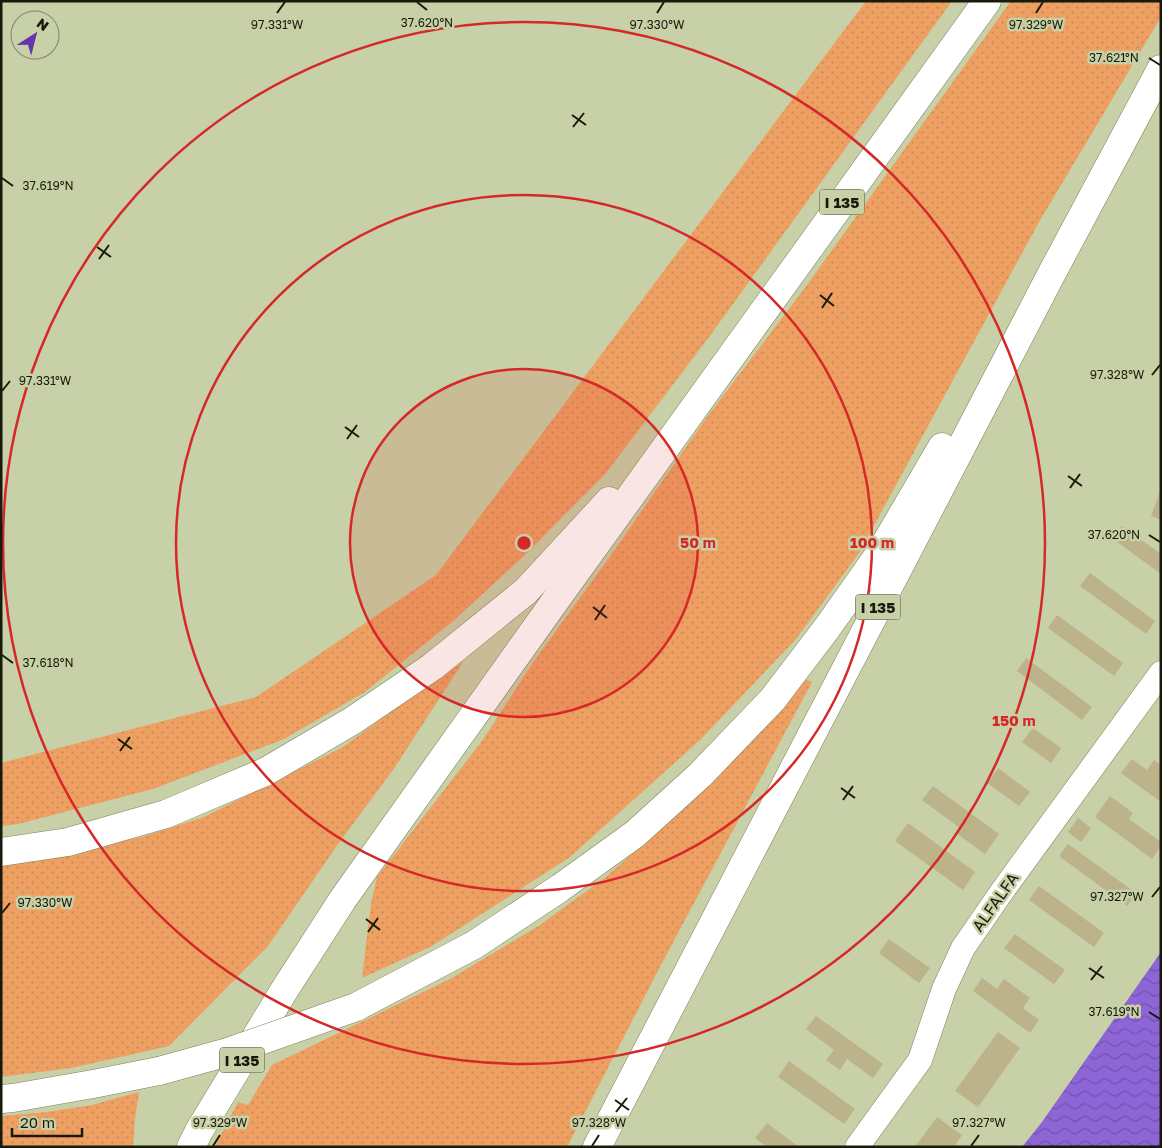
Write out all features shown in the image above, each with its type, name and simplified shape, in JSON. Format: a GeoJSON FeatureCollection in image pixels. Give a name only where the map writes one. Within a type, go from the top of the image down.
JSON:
{"type":"FeatureCollection","features":[{"type":"Feature","properties":{"kind":"highway","name":"I 135"},"geometry":{"type":"LineString","coordinates":[[191,1147],[285,989],[343,899],[987,1]]}},
{"type":"Feature","properties":{"kind":"highway","name":"I 135"},"geometry":{"type":"LineString","coordinates":[[596,1147],[1053,271],[1161,69]]}},
{"type":"Feature","properties":{"kind":"highway"},"geometry":{"type":"LineString","coordinates":[[1,1099],[159,1071],[228,1052],[356,1006],[474,945],[560,888],[635,834],[700,775],[773,699],[827,628],[880,553],[957,422],[1022,302],[1053,271]]}},
{"type":"Feature","properties":{"kind":"highway"},"geometry":{"type":"LineString","coordinates":[[1,852],[68,842],[166,814],[265,772],[352,721],[432,667],[526,590],[698,404]]}},
{"type":"Feature","properties":{"kind":"lane","name":"ALFALFA"},"geometry":{"type":"LineString","coordinates":[[856,1147],[920,1060],[944,988],[963,948],[1002,890],[1161,673]]}},
{"type":"Feature","properties":{"kind":"shaded area"},"geometry":{"type":"Polygon","coordinates":[[[866,1],[952,1],[709,337],[606,473],[527,553],[452,622],[365,692],[284,739],[153,789],[18,824],[1,826],[1,763],[256,697],[436,575],[866,1]]]}},
{"type":"Feature","properties":{"kind":"shaded area"},"geometry":{"type":"Polygon","coordinates":[[[1011,1],[1161,1],[1161,17],[1039,222],[859,553],[796,639],[701,739],[570,857],[432,946],[362,978],[371,904],[377,877],[482,741],[532,664],[614,551],[704,421],[807,285],[1011,1]]]}},
{"type":"Feature","properties":{"kind":"shaded area"},"geometry":{"type":"Polygon","coordinates":[[[463,662],[393,770],[338,844],[268,946],[169,1046],[71,1068],[1,1077],[1,864],[39,859],[142,837],[204,817],[343,747],[415,694],[463,662]]]}},
{"type":"Feature","properties":{"kind":"shaded area"},"geometry":{"type":"Polygon","coordinates":[[[805,679],[812,682],[662,963],[567,1147],[215,1147],[238,1102],[248,1105],[272,1065],[450,979],[540,925],[607,876],[683,809],[727,766],[786,703],[805,679]]]}},
{"type":"Feature","properties":{"kind":"shaded area"},"geometry":{"type":"Polygon","coordinates":[[[139,1092],[133,1147],[1,1147],[1,1116],[47,1112],[92,1105],[139,1092]]]}},
{"type":"Feature","properties":{"kind":"water"},"geometry":{"type":"Polygon","coordinates":[[[1161,952],[1161,1147],[1022,1147],[1042,1122],[1161,952]]]}},
{"type":"Feature","properties":{"kind":"building"},"geometry":{"type":"Polygon","coordinates":[[[1161,489],[1161,520],[1151,516],[1161,489]]]}},
{"type":"Feature","properties":{"kind":"building"},"geometry":{"type":"Polygon","coordinates":[[[1122,526],[1161,554],[1161,574],[1113,539],[1122,526]]]}},
{"type":"Feature","properties":{"kind":"building"},"geometry":{"type":"Polygon","coordinates":[[[1090,573],[1155,621],[1146,634],[1080,586],[1090,573]]]}},
{"type":"Feature","properties":{"kind":"building"},"geometry":{"type":"Polygon","coordinates":[[[1057,615],[1123,663],[1114,676],[1048,628],[1057,615]]]}},
{"type":"Feature","properties":{"kind":"building"},"geometry":{"type":"Polygon","coordinates":[[[1026,658],[1092,707],[1082,720],[1017,671],[1026,658]]]}},
{"type":"Feature","properties":{"kind":"building"},"geometry":{"type":"Polygon","coordinates":[[[1033,728],[1061,748],[1051,763],[1022,742],[1033,728]]]}},
{"type":"Feature","properties":{"kind":"building"},"geometry":{"type":"Polygon","coordinates":[[[1132,759],[1147,770],[1154,760],[1161,765],[1161,802],[1121,773],[1132,759]]]}},
{"type":"Feature","properties":{"kind":"building"},"geometry":{"type":"Polygon","coordinates":[[[998,768],[1030,792],[1019,806],[987,783],[998,768]]]}},
{"type":"Feature","properties":{"kind":"building"},"geometry":{"type":"Polygon","coordinates":[[[933,786],[999,834],[985,854],[956,833],[960,828],[922,800],[933,786]]]}},
{"type":"Feature","properties":{"kind":"building"},"geometry":{"type":"Polygon","coordinates":[[[1110,796],[1133,813],[1129,819],[1161,842],[1161,846],[1152,859],[1095,817],[1110,796]]]}},
{"type":"Feature","properties":{"kind":"building"},"geometry":{"type":"Polygon","coordinates":[[[1078,818],[1091,828],[1081,842],[1068,832],[1078,818]]]}},
{"type":"Feature","properties":{"kind":"building"},"geometry":{"type":"Polygon","coordinates":[[[908,823],[975,872],[963,890],[895,841],[908,823]]]}},
{"type":"Feature","properties":{"kind":"building"},"geometry":{"type":"Polygon","coordinates":[[[1068,844],[1136,893],[1127,906],[1059,856],[1068,844]]]}},
{"type":"Feature","properties":{"kind":"building"},"geometry":{"type":"Polygon","coordinates":[[[1039,886],[1104,933],[1094,947],[1029,900],[1039,886]]]}},
{"type":"Feature","properties":{"kind":"building"},"geometry":{"type":"Polygon","coordinates":[[[1015,934],[1065,970],[1054,984],[1004,948],[1015,934]]]}},
{"type":"Feature","properties":{"kind":"building"},"geometry":{"type":"Polygon","coordinates":[[[889,939],[930,968],[919,983],[879,953],[889,939]]]}},
{"type":"Feature","properties":{"kind":"building"},"geometry":{"type":"Polygon","coordinates":[[[982,978],[997,989],[1004,979],[1030,998],[1023,1008],[1039,1020],[1030,1033],[973,991],[982,978]]]}},
{"type":"Feature","properties":{"kind":"building"},"geometry":{"type":"Polygon","coordinates":[[[816,1016],[883,1064],[873,1078],[847,1059],[840,1070],[826,1060],[834,1050],[806,1029],[816,1016]]]}},
{"type":"Feature","properties":{"kind":"building"},"geometry":{"type":"Polygon","coordinates":[[[998,1032],[1020,1048],[978,1107],[955,1091],[998,1032]]]}},
{"type":"Feature","properties":{"kind":"building"},"geometry":{"type":"Polygon","coordinates":[[[789,1061],[855,1109],[844,1124],[778,1077],[789,1061]]]}},
{"type":"Feature","properties":{"kind":"building"},"geometry":{"type":"Polygon","coordinates":[[[937,1117],[962,1135],[954,1147],[915,1147],[937,1117]]]}},
{"type":"Feature","properties":{"kind":"building"},"geometry":{"type":"Polygon","coordinates":[[[767,1123],[799,1147],[767,1147],[755,1138],[767,1123]]]}}]}
